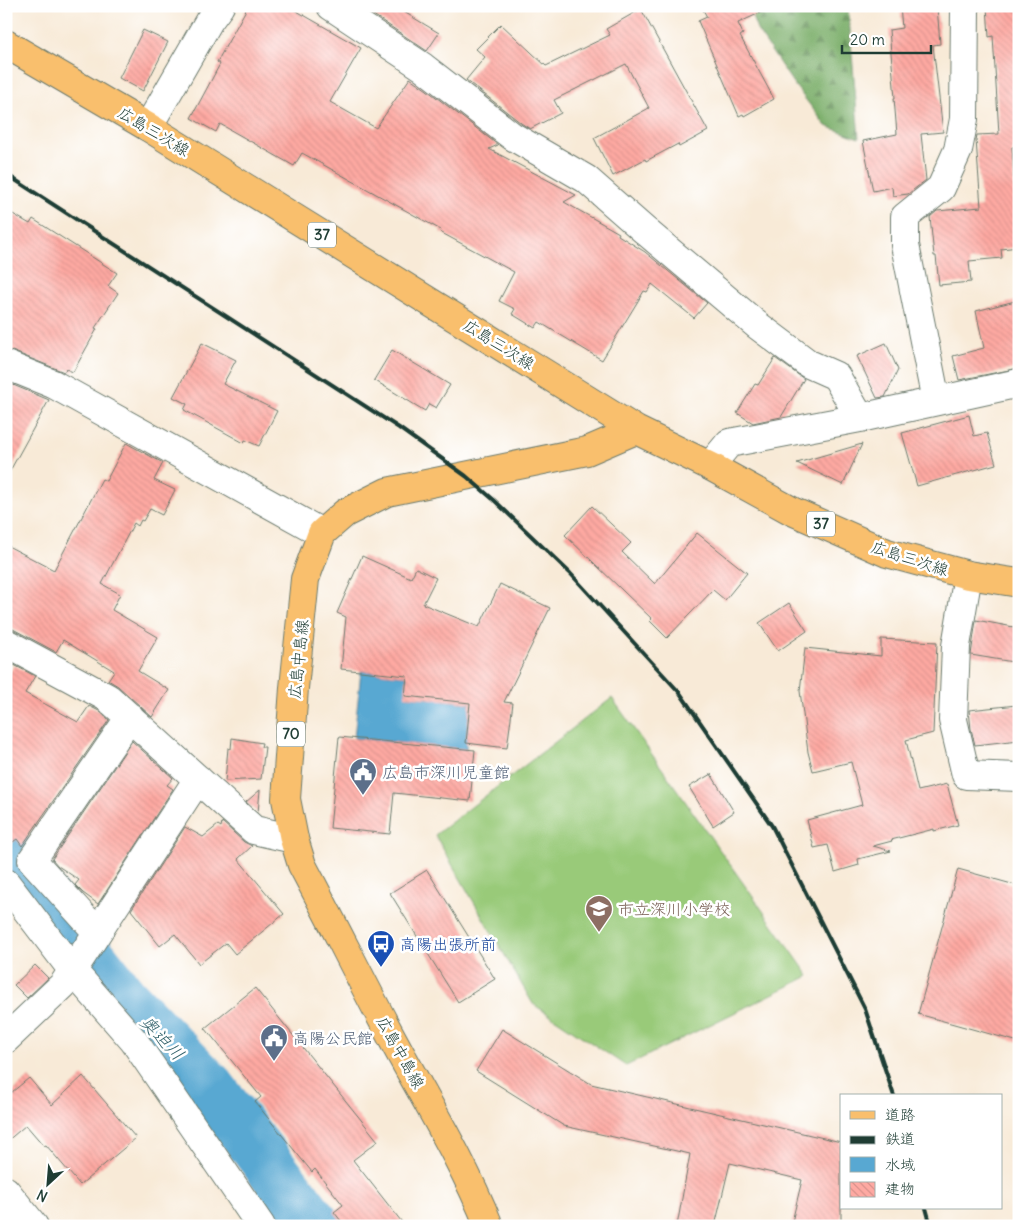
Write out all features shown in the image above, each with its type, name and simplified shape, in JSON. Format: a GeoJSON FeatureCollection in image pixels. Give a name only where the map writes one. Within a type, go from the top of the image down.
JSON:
{"type":"FeatureCollection","features":[{"type":"Feature","properties":{"kind":"main road","name":"広島三次線"},"geometry":{"type":"LineString","coordinates":[[6,44],[148,127],[636,430],[710,466],[792,511],[887,553],[968,575],[1019,582]]}},
{"type":"Feature","properties":{"kind":"main road"},"geometry":{"type":"LineString","coordinates":[[322,533],[345,513],[387,492],[587,451],[636,430]]}},
{"type":"Feature","properties":{"kind":"main road","name":"広島中島線"},"geometry":{"type":"LineString","coordinates":[[322,533],[306,580],[294,688],[286,799],[294,839],[302,865],[465,1173],[479,1201],[488,1226]]}},
{"type":"Feature","properties":{"kind":"street"},"geometry":{"type":"LineString","coordinates":[[148,127],[209,21],[220,6]]}},
{"type":"Feature","properties":{"kind":"street"},"geometry":{"type":"LineString","coordinates":[[331,6],[423,67],[512,136],[586,179],[757,325],[809,364],[836,376],[860,418]]}},
{"type":"Feature","properties":{"kind":"street"},"geometry":{"type":"LineString","coordinates":[[936,401],[905,246],[905,217],[941,188],[958,150],[964,119],[965,6]]}},
{"type":"Feature","properties":{"kind":"street"},"geometry":{"type":"LineString","coordinates":[[6,365],[53,384],[322,533]]}},
{"type":"Feature","properties":{"kind":"street"},"geometry":{"type":"LineString","coordinates":[[710,466],[729,443],[860,418],[1019,383]]}},
{"type":"Feature","properties":{"kind":"street"},"geometry":{"type":"LineString","coordinates":[[968,575],[956,646],[953,720],[966,775],[1019,777]]}},
{"type":"Feature","properties":{"kind":"street"},"geometry":{"type":"LineString","coordinates":[[6,644],[108,698],[254,830],[294,839]]}},
{"type":"Feature","properties":{"kind":"street"},"geometry":{"type":"LineString","coordinates":[[130,717],[32,860],[134,1041],[261,1226]]}},
{"type":"Feature","properties":{"kind":"street"},"geometry":{"type":"LineString","coordinates":[[6,1040],[63,985],[198,779]]}},
{"type":"Feature","properties":{"kind":"street"},"geometry":{"type":"LineString","coordinates":[[6,883],[85,952]]}},
{"type":"Feature","properties":{"kind":"street"},"geometry":{"type":"LineString","coordinates":[[6,1191],[34,1226]]}},
{"type":"Feature","properties":{"kind":"green space"},"geometry":{"type":"Polygon","coordinates":[[[748,6],[848,6],[859,138],[826,126],[793,83],[757,30],[748,6]]]}},
{"type":"Feature","properties":{"kind":"green space"},"geometry":{"type":"Polygon","coordinates":[[[612,698],[809,976],[626,1066],[533,1004],[435,835],[612,698]]]}},
{"type":"Feature","properties":{"kind":"water"},"geometry":{"type":"Polygon","coordinates":[[[361,671],[407,676],[406,696],[470,703],[466,750],[354,738],[361,671]]]}},
{"type":"Feature","properties":{"kind":"building"},"geometry":{"type":"Polygon","coordinates":[[[248,6],[288,6],[361,48],[330,102],[376,128],[410,78],[498,145],[489,149],[576,195],[564,202],[619,233],[618,235],[645,252],[707,303],[694,318],[652,284],[647,292],[644,291],[602,360],[539,322],[535,328],[512,314],[515,309],[499,301],[514,272],[302,153],[294,166],[220,124],[216,132],[191,118],[220,64],[217,62],[248,6]]]}},
{"type":"Feature","properties":{"kind":"building"},"geometry":{"type":"Polygon","coordinates":[[[360,6],[394,6],[439,33],[427,51],[360,6]]]}},
{"type":"Feature","properties":{"kind":"building"},"geometry":{"type":"Polygon","coordinates":[[[701,6],[775,6],[738,23],[743,34],[740,36],[774,99],[744,116],[743,114],[739,116],[698,21],[707,17],[701,6]]]}},
{"type":"Feature","properties":{"kind":"building"},"geometry":{"type":"Polygon","coordinates":[[[900,6],[937,6],[940,44],[933,45],[943,132],[921,134],[926,180],[908,194],[893,196],[892,187],[873,191],[863,141],[897,134],[889,30],[902,28],[900,6]]]}},
{"type":"Feature","properties":{"kind":"building"},"geometry":{"type":"Polygon","coordinates":[[[987,6],[1019,6],[1019,147],[1012,147],[1016,205],[1019,205],[1019,247],[1001,249],[1002,258],[969,261],[971,282],[939,285],[930,217],[937,211],[981,207],[977,135],[999,134],[993,36],[989,37],[987,6]]]}},
{"type":"Feature","properties":{"kind":"building"},"geometry":{"type":"Polygon","coordinates":[[[641,9],[708,131],[679,147],[678,144],[613,176],[594,138],[649,108],[626,64],[554,100],[561,113],[530,129],[466,80],[485,57],[476,49],[501,24],[546,66],[610,35],[606,29],[641,9]]]}},
{"type":"Feature","properties":{"kind":"building"},"geometry":{"type":"Polygon","coordinates":[[[143,30],[168,42],[143,91],[119,78],[143,30]]]}},
{"type":"Feature","properties":{"kind":"building"},"geometry":{"type":"Polygon","coordinates":[[[6,210],[30,224],[33,219],[117,273],[108,286],[118,293],[95,328],[97,329],[73,372],[66,369],[64,372],[6,350],[6,210]]]}},
{"type":"Feature","properties":{"kind":"building"},"geometry":{"type":"Polygon","coordinates":[[[1019,300],[1019,368],[959,380],[953,356],[984,348],[976,311],[1019,300]]]}},
{"type":"Feature","properties":{"kind":"building"},"geometry":{"type":"Polygon","coordinates":[[[202,343],[236,360],[223,384],[277,411],[259,446],[245,440],[244,443],[184,410],[187,404],[173,397],[202,343]]]}},
{"type":"Feature","properties":{"kind":"building"},"geometry":{"type":"Polygon","coordinates":[[[886,343],[898,370],[885,397],[877,398],[857,356],[886,343]]]}},
{"type":"Feature","properties":{"kind":"building"},"geometry":{"type":"Polygon","coordinates":[[[392,350],[450,385],[436,408],[429,404],[425,411],[374,380],[392,350]]]}},
{"type":"Feature","properties":{"kind":"building"},"geometry":{"type":"Polygon","coordinates":[[[775,358],[804,379],[781,417],[753,423],[737,413],[755,384],[758,385],[775,358]]]}},
{"type":"Feature","properties":{"kind":"building"},"geometry":{"type":"Polygon","coordinates":[[[6,382],[49,400],[6,478],[6,382]]]}},
{"type":"Feature","properties":{"kind":"building"},"geometry":{"type":"Polygon","coordinates":[[[969,415],[974,436],[987,433],[996,464],[917,486],[902,433],[969,415]]]}},
{"type":"Feature","properties":{"kind":"building"},"geometry":{"type":"Polygon","coordinates":[[[126,443],[163,463],[154,480],[175,490],[162,515],[150,509],[138,526],[134,523],[102,584],[120,594],[112,610],[158,637],[138,671],[169,690],[152,717],[118,686],[108,680],[114,671],[63,640],[56,652],[6,627],[6,545],[54,570],[102,479],[106,481],[126,443]]]}},
{"type":"Feature","properties":{"kind":"building"},"geometry":{"type":"Polygon","coordinates":[[[862,444],[843,485],[797,463],[862,444]]]}},
{"type":"Feature","properties":{"kind":"building"},"geometry":{"type":"Polygon","coordinates":[[[592,506],[631,543],[622,552],[655,584],[697,533],[747,573],[725,600],[713,590],[667,638],[650,621],[652,619],[565,535],[592,506]]]}},
{"type":"Feature","properties":{"kind":"building"},"geometry":{"type":"Polygon","coordinates":[[[362,556],[411,578],[416,568],[436,578],[423,604],[479,627],[500,584],[550,608],[504,702],[513,703],[507,748],[466,743],[470,703],[405,696],[407,676],[341,669],[346,617],[337,613],[362,556]]]}},
{"type":"Feature","properties":{"kind":"building"},"geometry":{"type":"Polygon","coordinates":[[[789,603],[807,631],[778,651],[759,623],[789,603]]]}},
{"type":"Feature","properties":{"kind":"building"},"geometry":{"type":"Polygon","coordinates":[[[976,620],[1019,628],[1019,663],[971,655],[976,620]]]}},
{"type":"Feature","properties":{"kind":"building"},"geometry":{"type":"Polygon","coordinates":[[[881,639],[937,642],[933,733],[906,740],[918,791],[947,784],[958,825],[934,831],[934,829],[873,846],[891,851],[858,859],[859,865],[835,872],[828,845],[814,848],[807,820],[862,805],[851,762],[813,771],[808,752],[800,691],[805,648],[881,656],[881,639]]]}},
{"type":"Feature","properties":{"kind":"building"},"geometry":{"type":"Polygon","coordinates":[[[14,665],[35,676],[25,693],[78,722],[89,706],[99,711],[109,720],[22,846],[17,839],[6,847],[6,679],[14,665]]]}},
{"type":"Feature","properties":{"kind":"building"},"geometry":{"type":"Polygon","coordinates":[[[1017,705],[1019,740],[975,745],[969,710],[1017,705]]]}},
{"type":"Feature","properties":{"kind":"building"},"geometry":{"type":"Polygon","coordinates":[[[339,737],[475,750],[470,801],[394,793],[390,834],[330,828],[339,737]]]}},
{"type":"Feature","properties":{"kind":"building"},"geometry":{"type":"Polygon","coordinates":[[[232,738],[262,743],[261,747],[265,747],[261,779],[225,781],[228,748],[231,749],[232,738]]]}},
{"type":"Feature","properties":{"kind":"building"},"geometry":{"type":"Polygon","coordinates":[[[132,741],[173,778],[167,785],[173,789],[98,904],[75,885],[79,880],[58,866],[52,859],[132,741]]]}},
{"type":"Feature","properties":{"kind":"building"},"geometry":{"type":"Polygon","coordinates":[[[711,774],[734,812],[713,826],[689,787],[711,774]]]}},
{"type":"Feature","properties":{"kind":"building"},"geometry":{"type":"Polygon","coordinates":[[[260,790],[258,813],[246,802],[260,790]]]}},
{"type":"Feature","properties":{"kind":"building"},"geometry":{"type":"Polygon","coordinates":[[[222,822],[244,842],[252,846],[238,859],[284,914],[235,954],[226,943],[199,964],[175,934],[160,946],[131,910],[185,827],[203,837],[218,825],[221,827],[222,822]]]}},
{"type":"Feature","properties":{"kind":"building"},"geometry":{"type":"Polygon","coordinates":[[[958,869],[1019,886],[1019,1042],[918,1014],[958,869]]]}},
{"type":"Feature","properties":{"kind":"building"},"geometry":{"type":"Polygon","coordinates":[[[427,870],[495,979],[458,1002],[390,893],[427,870]]]}},
{"type":"Feature","properties":{"kind":"building"},"geometry":{"type":"Polygon","coordinates":[[[35,965],[48,978],[27,998],[14,985],[35,965]]]}},
{"type":"Feature","properties":{"kind":"building","name":"高陽公民館"},"geometry":{"type":"Polygon","coordinates":[[[255,988],[378,1141],[353,1160],[405,1226],[345,1226],[334,1212],[343,1205],[315,1169],[312,1172],[255,1102],[261,1097],[205,1028],[255,988]]]}},
{"type":"Feature","properties":{"kind":"building"},"geometry":{"type":"Polygon","coordinates":[[[502,1029],[591,1084],[840,1142],[841,1226],[791,1226],[802,1180],[730,1163],[715,1226],[677,1226],[690,1154],[564,1126],[476,1071],[502,1029]]]}},
{"type":"Feature","properties":{"kind":"building"},"geometry":{"type":"Polygon","coordinates":[[[83,1076],[136,1138],[80,1185],[26,1125],[6,1142],[6,1097],[29,1078],[52,1105],[83,1076]]]}},
{"type":"Feature","properties":{"kind":"waterway","name":"奥迫川"},"geometry":{"type":"LineString","coordinates":[[6,851],[122,997],[210,1088],[316,1226]]}},
{"type":"Feature","properties":{"kind":"railway"},"geometry":{"type":"LineString","coordinates":[[6,174],[399,428],[466,476],[494,500],[570,573],[680,693],[772,826],[865,1009],[893,1094]]}},
{"type":"Feature","properties":{"kind":"railway"},"geometry":{"type":"LineString","coordinates":[[927,1210],[931,1226]]}},
{"type":"Feature","properties":{"kind":"place","name":"広島市深川児童館"},"geometry":{"type":"Point","coordinates":[363,796]}},
{"type":"Feature","properties":{"kind":"place","name":"市立深川小学校"},"geometry":{"type":"Point","coordinates":[599,933]}},
{"type":"Feature","properties":{"kind":"place","name":"高陽出張所前"},"geometry":{"type":"Point","coordinates":[381,968]}},
{"type":"Feature","properties":{"kind":"place","name":"高陽公民館"},"geometry":{"type":"Point","coordinates":[274,1062]}}]}
